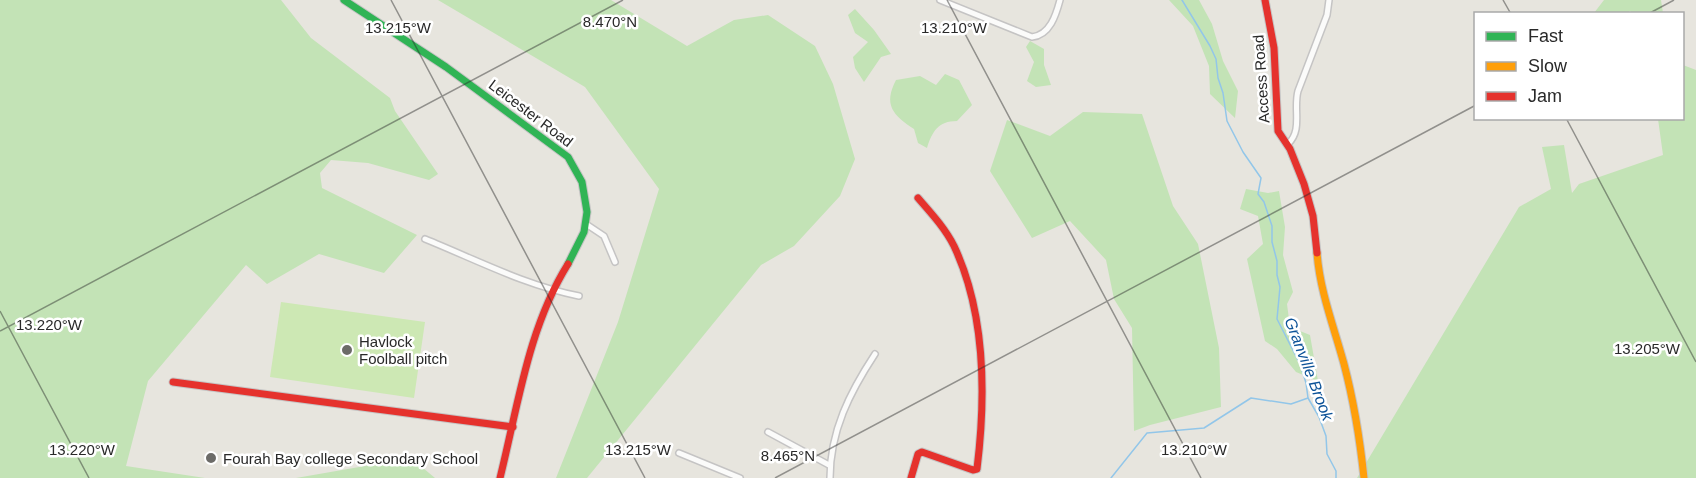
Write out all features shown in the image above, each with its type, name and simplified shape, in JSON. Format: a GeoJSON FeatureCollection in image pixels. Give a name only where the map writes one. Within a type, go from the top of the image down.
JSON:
{"type":"FeatureCollection","features":[{"type":"Feature","properties":{"kind":"street","name":"Leicester Road"},"geometry":{"type":"LineString","coordinates":[[344,0],[356,10],[381,22],[565,153],[575,167],[582,186],[586,201],[586,224],[574,252],[551,290],[538,327],[500,478]]}},
{"type":"Feature","properties":{"kind":"street"},"geometry":{"type":"LineString","coordinates":[[940,0],[1032,37],[1046,32],[1060,0]]}},
{"type":"Feature","properties":{"kind":"street","name":"Access Road"},"geometry":{"type":"LineString","coordinates":[[1265,0],[1277,74],[1278,131],[1280,137],[1288,144],[1313,215],[1322,294],[1344,363],[1360,433],[1364,478]]}},
{"type":"Feature","properties":{"kind":"street"},"geometry":{"type":"LineString","coordinates":[[1288,144],[1295,135],[1297,125],[1295,107],[1298,91],[1328,15],[1329,0]]}},
{"type":"Feature","properties":{"kind":"street"},"geometry":{"type":"LineString","coordinates":[[911,478],[918,454],[921,452],[973,470],[977,469],[981,438],[981,346],[974,302],[968,280],[948,235],[918,198]]}},
{"type":"Feature","properties":{"kind":"street"},"geometry":{"type":"LineString","coordinates":[[586,224],[604,236],[615,262]]}},
{"type":"Feature","properties":{"kind":"street"},"geometry":{"type":"LineString","coordinates":[[425,239],[472,261],[551,290],[579,296]]}},
{"type":"Feature","properties":{"kind":"street"},"geometry":{"type":"LineString","coordinates":[[830,478],[829,465],[842,412],[875,354]]}},
{"type":"Feature","properties":{"kind":"street"},"geometry":{"type":"LineString","coordinates":[[173,382],[513,427]]}},
{"type":"Feature","properties":{"kind":"street"},"geometry":{"type":"LineString","coordinates":[[768,432],[829,465]]}},
{"type":"Feature","properties":{"kind":"street"},"geometry":{"type":"LineString","coordinates":[[679,453],[740,478]]}},
{"type":"Feature","properties":{"kind":"green space"},"geometry":{"type":"Polygon","coordinates":[[[0,0],[281,0],[311,38],[390,98],[395,111],[438,174],[429,180],[368,163],[331,160],[320,173],[322,188],[417,235],[384,273],[319,254],[267,284],[246,265],[148,381],[126,466],[205,478],[0,478],[0,0]]]}},
{"type":"Feature","properties":{"kind":"green space"},"geometry":{"type":"Polygon","coordinates":[[[438,0],[611,0],[687,46],[734,20],[768,15],[815,46],[833,84],[855,159],[840,196],[794,246],[761,265],[587,478],[556,478],[618,322],[659,189],[585,87],[438,0]]]}},
{"type":"Feature","properties":{"kind":"green space"},"geometry":{"type":"Polygon","coordinates":[[[1169,0],[1199,0],[1212,24],[1223,61],[1238,91],[1235,118],[1210,94],[1209,66],[1193,26],[1169,0]]]}},
{"type":"Feature","properties":{"kind":"green space"},"geometry":{"type":"Polygon","coordinates":[[[1604,0],[1661,0],[1663,12],[1595,12],[1604,0]]]}},
{"type":"Feature","properties":{"kind":"green space"},"geometry":{"type":"Polygon","coordinates":[[[855,9],[891,54],[881,57],[864,82],[855,68],[853,57],[868,42],[855,33],[848,15],[855,9]]]}},
{"type":"Feature","properties":{"kind":"green space"},"geometry":{"type":"Polygon","coordinates":[[[1030,41],[1044,49],[1044,65],[1051,85],[1036,87],[1027,81],[1034,62],[1026,47],[1030,41]]]}},
{"type":"Feature","properties":{"kind":"green space"},"geometry":{"type":"Polygon","coordinates":[[[1684,65],[1696,70],[1696,478],[1357,478],[1519,207],[1551,189],[1542,147],[1564,145],[1572,193],[1579,184],[1663,155],[1658,120],[1684,120],[1684,65]]]}},
{"type":"Feature","properties":{"kind":"green space"},"geometry":{"type":"Polygon","coordinates":[[[945,74],[959,80],[972,105],[957,121],[940,125],[931,137],[927,148],[918,143],[914,129],[900,119],[892,109],[890,96],[896,80],[920,76],[936,85],[945,74]]]}},
{"type":"Feature","properties":{"kind":"green space"},"geometry":{"type":"Polygon","coordinates":[[[1083,112],[1142,114],[1173,206],[1198,244],[1219,348],[1221,407],[1134,431],[1132,328],[1114,299],[1106,260],[1070,221],[1032,238],[990,171],[1007,120],[1050,136],[1083,112]]]}},
{"type":"Feature","properties":{"kind":"green space"},"geometry":{"type":"Polygon","coordinates":[[[1246,189],[1268,193],[1279,191],[1285,227],[1283,255],[1293,292],[1287,304],[1290,327],[1310,335],[1318,381],[1296,372],[1277,349],[1265,341],[1247,259],[1263,244],[1258,216],[1240,209],[1246,189]]]}},
{"type":"Feature","properties":{"kind":"green space","name":"Havlock Foolball pitch"},"geometry":{"type":"Polygon","coordinates":[[[281,302],[425,322],[414,398],[270,377],[281,302]]]}},
{"type":"Feature","properties":{"kind":"green space"},"geometry":{"type":"Polygon","coordinates":[[[411,458],[435,478],[296,478],[411,458]]]}},
{"type":"Feature","properties":{"kind":"waterway","name":"Granville Brook"},"geometry":{"type":"LineString","coordinates":[[1182,0],[1216,59],[1227,121],[1243,152],[1261,178],[1258,194],[1264,202],[1272,226],[1272,242],[1280,287],[1277,319],[1300,364],[1308,398],[1319,417],[1326,436],[1327,454],[1336,471],[1336,478]]}},
{"type":"Feature","properties":{"kind":"waterway"},"geometry":{"type":"LineString","coordinates":[[1111,478],[1147,433],[1204,428],[1251,398],[1291,404],[1308,398]]}},
{"type":"Feature","properties":{"kind":"traffic: fast"},"geometry":{"type":"LineString","coordinates":[[344,0],[446,67],[568,157],[582,182],[587,212],[584,232],[568,264]]}},
{"type":"Feature","properties":{"kind":"traffic: slow"},"geometry":{"type":"LineString","coordinates":[[1317,253],[1324,296],[1351,392],[1364,478]]}},
{"type":"Feature","properties":{"kind":"traffic: jam"},"geometry":{"type":"LineString","coordinates":[[1265,0],[1274,48],[1278,131],[1290,149],[1304,184],[1313,216],[1317,253]]}},
{"type":"Feature","properties":{"kind":"traffic: jam"},"geometry":{"type":"LineString","coordinates":[[911,478],[918,454],[922,452],[973,470],[977,469],[982,413],[978,327],[965,272],[946,233],[918,198]]}},
{"type":"Feature","properties":{"kind":"traffic: jam"},"geometry":{"type":"LineString","coordinates":[[500,478],[534,341],[554,289],[568,264]]}},
{"type":"Feature","properties":{"kind":"traffic: jam"},"geometry":{"type":"LineString","coordinates":[[173,382],[513,427]]}},
{"type":"Feature","properties":{"kind":"place","name":"Havlock Foolball pitch"},"geometry":{"type":"Point","coordinates":[347,350]}},
{"type":"Feature","properties":{"kind":"place","name":"Fourah Bay college Secondary School"},"geometry":{"type":"Point","coordinates":[211,458]}}]}
